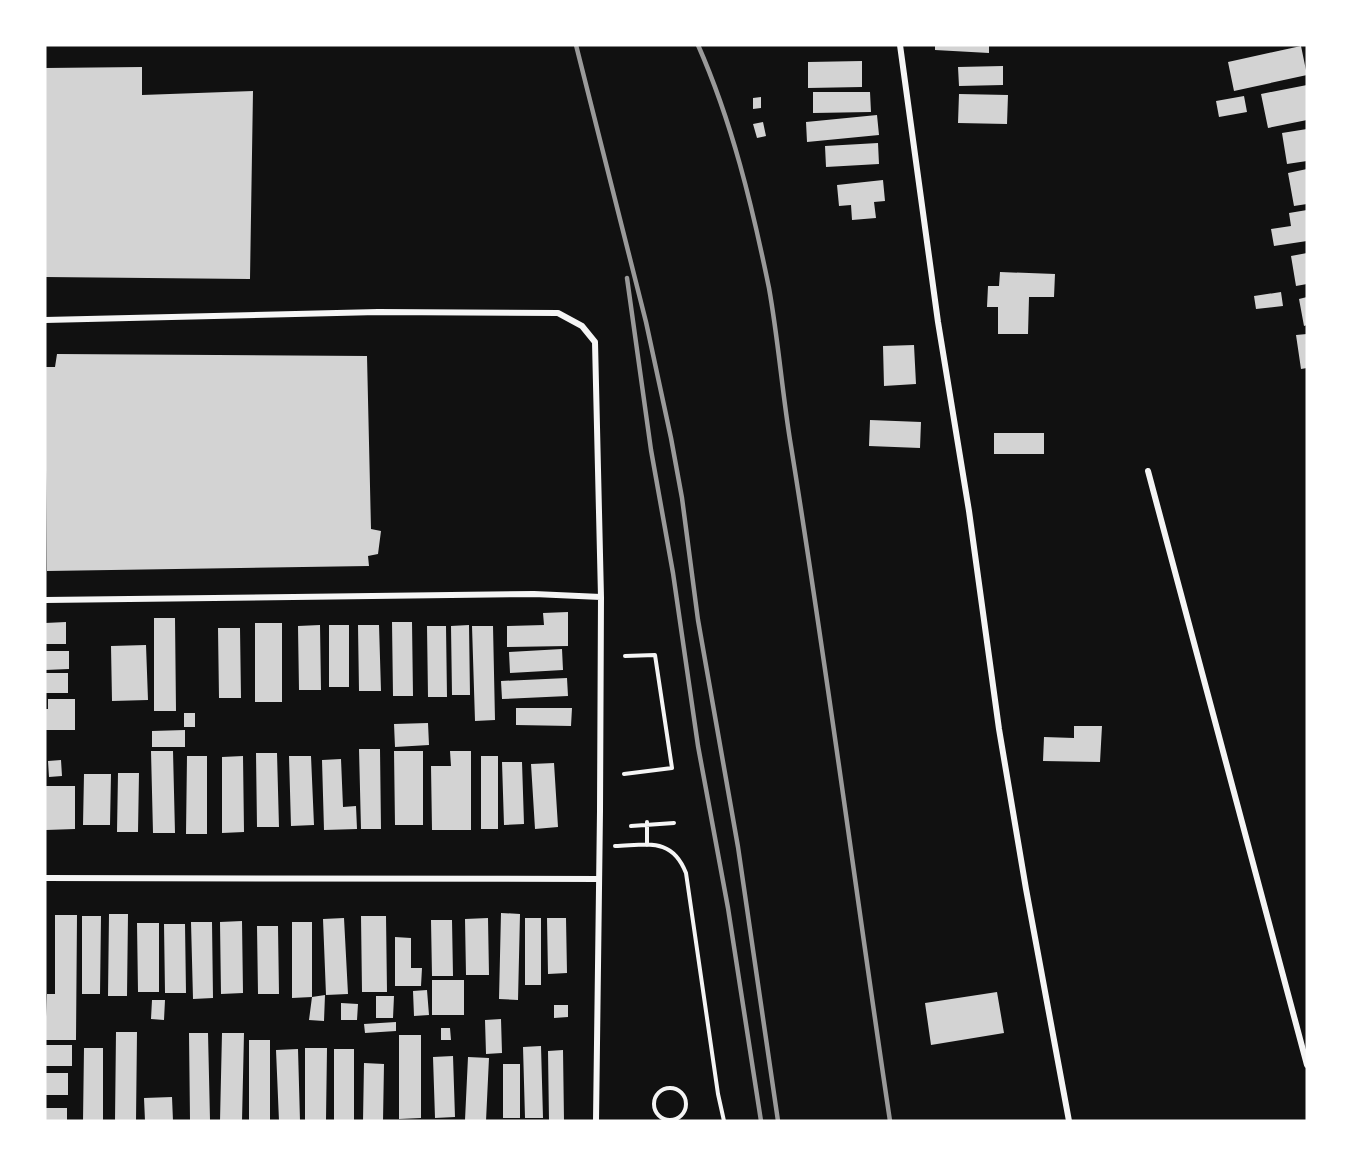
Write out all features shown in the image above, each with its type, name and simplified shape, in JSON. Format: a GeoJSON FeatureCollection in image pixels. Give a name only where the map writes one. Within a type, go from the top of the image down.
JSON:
{"type":"FeatureCollection","features":[{"type":"Feature","properties":{"kind":"street"},"geometry":{"type":"LineString","coordinates":[[900,45],[938,322],[969,511],[1011,805],[1069,1121]]}},
{"type":"Feature","properties":{"kind":"street"},"geometry":{"type":"LineString","coordinates":[[45,320],[378,312],[558,313],[582,326],[596,342],[601,597],[596,1121]]}},
{"type":"Feature","properties":{"kind":"street"},"geometry":{"type":"LineString","coordinates":[[1148,471],[1307,1065]]}},
{"type":"Feature","properties":{"kind":"street"},"geometry":{"type":"LineString","coordinates":[[45,600],[522,594],[601,597]]}},
{"type":"Feature","properties":{"kind":"street"},"geometry":{"type":"LineString","coordinates":[[45,878],[598,879]]}},
{"type":"Feature","properties":{"kind":"path"},"geometry":{"type":"LineString","coordinates":[[624,774],[672,768],[655,655],[625,656]]}},
{"type":"Feature","properties":{"kind":"path"},"geometry":{"type":"LineString","coordinates":[[647,823],[647,845]]}},
{"type":"Feature","properties":{"kind":"path"},"geometry":{"type":"LineString","coordinates":[[631,826],[647,823],[674,823]]}},
{"type":"Feature","properties":{"kind":"path"},"geometry":{"type":"LineString","coordinates":[[599,846],[659,845],[677,854],[686,873],[718,1094],[724,1121]]}},
{"type":"Feature","properties":{"kind":"path"},"geometry":{"type":"LineString","coordinates":[[665,1089],[681,1092],[686,1099],[686,1108],[682,1115],[675,1120],[658,1119],[654,1101],[658,1093],[665,1089]]}},
{"type":"Feature","properties":{"kind":"path"},"geometry":{"type":"LineString","coordinates":[[682,1115],[685,1121]]}},
{"type":"Feature","properties":{"kind":"building"},"geometry":{"type":"Polygon","coordinates":[[[935,45],[989,45],[989,53],[935,50],[935,45]]]}},
{"type":"Feature","properties":{"kind":"building"},"geometry":{"type":"Polygon","coordinates":[[[1301,46],[1307,75],[1234,91],[1228,62],[1301,46]]]}},
{"type":"Feature","properties":{"kind":"building"},"geometry":{"type":"Polygon","coordinates":[[[862,61],[862,87],[808,88],[808,62],[862,61]]]}},
{"type":"Feature","properties":{"kind":"building"},"geometry":{"type":"Polygon","coordinates":[[[1003,66],[1003,85],[959,86],[958,67],[1003,66]]]}},
{"type":"Feature","properties":{"kind":"building"},"geometry":{"type":"Polygon","coordinates":[[[142,67],[142,95],[253,91],[250,279],[45,277],[45,68],[142,67]]]}},
{"type":"Feature","properties":{"kind":"building"},"geometry":{"type":"Polygon","coordinates":[[[1307,85],[1307,120],[1268,128],[1261,94],[1307,85]]]}},
{"type":"Feature","properties":{"kind":"building"},"geometry":{"type":"Polygon","coordinates":[[[813,92],[870,92],[871,112],[813,113],[813,92]]]}},
{"type":"Feature","properties":{"kind":"building"},"geometry":{"type":"Polygon","coordinates":[[[959,94],[1008,95],[1007,124],[958,123],[959,94]]]}},
{"type":"Feature","properties":{"kind":"building"},"geometry":{"type":"Polygon","coordinates":[[[1244,96],[1247,112],[1219,117],[1216,101],[1244,96]]]}},
{"type":"Feature","properties":{"kind":"building"},"geometry":{"type":"Polygon","coordinates":[[[761,97],[761,108],[753,109],[753,98],[761,97]]]}},
{"type":"Feature","properties":{"kind":"building"},"geometry":{"type":"Polygon","coordinates":[[[877,115],[879,135],[807,142],[806,122],[877,115]]]}},
{"type":"Feature","properties":{"kind":"building"},"geometry":{"type":"Polygon","coordinates":[[[763,122],[766,136],[757,138],[753,124],[763,122]]]}},
{"type":"Feature","properties":{"kind":"building"},"geometry":{"type":"Polygon","coordinates":[[[1307,129],[1307,161],[1287,164],[1282,133],[1307,129]]]}},
{"type":"Feature","properties":{"kind":"building"},"geometry":{"type":"Polygon","coordinates":[[[878,143],[879,164],[826,167],[825,146],[878,143]]]}},
{"type":"Feature","properties":{"kind":"building"},"geometry":{"type":"Polygon","coordinates":[[[1307,169],[1307,204],[1294,206],[1288,173],[1307,169]]]}},
{"type":"Feature","properties":{"kind":"building"},"geometry":{"type":"Polygon","coordinates":[[[883,180],[885,201],[874,202],[876,218],[852,220],[851,205],[839,206],[837,185],[883,180]]]}},
{"type":"Feature","properties":{"kind":"building"},"geometry":{"type":"Polygon","coordinates":[[[1307,210],[1307,241],[1274,246],[1271,229],[1291,226],[1289,213],[1307,210]]]}},
{"type":"Feature","properties":{"kind":"building"},"geometry":{"type":"Polygon","coordinates":[[[1307,253],[1307,284],[1296,286],[1291,256],[1307,253]]]}},
{"type":"Feature","properties":{"kind":"building"},"geometry":{"type":"Polygon","coordinates":[[[1000,272],[1055,274],[1054,297],[1029,297],[1028,334],[998,334],[998,307],[987,307],[988,286],[999,286],[1000,272]]]}},
{"type":"Feature","properties":{"kind":"building"},"geometry":{"type":"Polygon","coordinates":[[[1281,292],[1283,306],[1256,309],[1254,296],[1281,292]]]}},
{"type":"Feature","properties":{"kind":"building"},"geometry":{"type":"Polygon","coordinates":[[[1307,297],[1307,325],[1304,326],[1299,299],[1307,297]]]}},
{"type":"Feature","properties":{"kind":"building"},"geometry":{"type":"Polygon","coordinates":[[[1307,334],[1307,368],[1301,369],[1296,335],[1307,334]]]}},
{"type":"Feature","properties":{"kind":"building"},"geometry":{"type":"Polygon","coordinates":[[[914,345],[916,384],[884,386],[883,346],[914,345]]]}},
{"type":"Feature","properties":{"kind":"building"},"geometry":{"type":"Polygon","coordinates":[[[57,354],[367,356],[371,529],[381,531],[378,554],[368,556],[369,566],[47,571],[45,367],[55,367],[57,354]]]}},
{"type":"Feature","properties":{"kind":"building"},"geometry":{"type":"Polygon","coordinates":[[[870,420],[921,422],[920,448],[869,446],[870,420]]]}},
{"type":"Feature","properties":{"kind":"building"},"geometry":{"type":"Polygon","coordinates":[[[994,433],[1044,433],[1044,454],[994,454],[994,433]]]}},
{"type":"Feature","properties":{"kind":"building"},"geometry":{"type":"Polygon","coordinates":[[[568,612],[568,646],[507,647],[507,626],[544,625],[543,613],[568,612]]]}},
{"type":"Feature","properties":{"kind":"building"},"geometry":{"type":"Polygon","coordinates":[[[154,618],[175,618],[176,711],[154,711],[154,618]]]}},
{"type":"Feature","properties":{"kind":"building"},"geometry":{"type":"Polygon","coordinates":[[[66,622],[66,644],[45,644],[45,623],[66,622]]]}},
{"type":"Feature","properties":{"kind":"building"},"geometry":{"type":"Polygon","coordinates":[[[392,622],[412,622],[413,696],[393,696],[392,622]]]}},
{"type":"Feature","properties":{"kind":"building"},"geometry":{"type":"Polygon","coordinates":[[[255,623],[282,623],[282,702],[255,702],[255,623]]]}},
{"type":"Feature","properties":{"kind":"building"},"geometry":{"type":"Polygon","coordinates":[[[320,625],[321,690],[299,690],[298,626],[320,625]]]}},
{"type":"Feature","properties":{"kind":"building"},"geometry":{"type":"Polygon","coordinates":[[[329,625],[349,625],[349,687],[329,687],[329,625]]]}},
{"type":"Feature","properties":{"kind":"building"},"geometry":{"type":"Polygon","coordinates":[[[358,625],[379,625],[381,691],[359,691],[358,625]]]}},
{"type":"Feature","properties":{"kind":"building"},"geometry":{"type":"Polygon","coordinates":[[[469,625],[470,695],[452,695],[451,626],[469,625]]]}},
{"type":"Feature","properties":{"kind":"building"},"geometry":{"type":"Polygon","coordinates":[[[427,626],[446,626],[447,697],[428,697],[427,626]]]}},
{"type":"Feature","properties":{"kind":"building"},"geometry":{"type":"Polygon","coordinates":[[[472,626],[493,626],[495,720],[475,721],[472,626]]]}},
{"type":"Feature","properties":{"kind":"building"},"geometry":{"type":"Polygon","coordinates":[[[218,628],[240,628],[241,698],[219,698],[218,628]]]}},
{"type":"Feature","properties":{"kind":"building"},"geometry":{"type":"Polygon","coordinates":[[[146,645],[148,700],[112,701],[111,646],[146,645]]]}},
{"type":"Feature","properties":{"kind":"building"},"geometry":{"type":"Polygon","coordinates":[[[562,649],[563,670],[510,673],[509,652],[562,649]]]}},
{"type":"Feature","properties":{"kind":"building"},"geometry":{"type":"Polygon","coordinates":[[[45,651],[69,651],[69,669],[45,670],[45,651]]]}},
{"type":"Feature","properties":{"kind":"building"},"geometry":{"type":"Polygon","coordinates":[[[45,673],[68,673],[68,693],[45,693],[45,673]]]}},
{"type":"Feature","properties":{"kind":"building"},"geometry":{"type":"Polygon","coordinates":[[[567,678],[568,696],[502,699],[501,681],[567,678]]]}},
{"type":"Feature","properties":{"kind":"building"},"geometry":{"type":"Polygon","coordinates":[[[48,699],[75,699],[75,730],[45,730],[45,709],[48,709],[48,699]]]}},
{"type":"Feature","properties":{"kind":"building"},"geometry":{"type":"Polygon","coordinates":[[[516,708],[572,708],[571,726],[516,725],[516,708]]]}},
{"type":"Feature","properties":{"kind":"building"},"geometry":{"type":"Polygon","coordinates":[[[184,713],[195,713],[195,727],[184,727],[184,713]]]}},
{"type":"Feature","properties":{"kind":"building"},"geometry":{"type":"Polygon","coordinates":[[[428,723],[429,745],[395,747],[394,724],[428,723]]]}},
{"type":"Feature","properties":{"kind":"building"},"geometry":{"type":"Polygon","coordinates":[[[1074,726],[1102,726],[1100,762],[1043,761],[1044,737],[1074,738],[1074,726]]]}},
{"type":"Feature","properties":{"kind":"building"},"geometry":{"type":"Polygon","coordinates":[[[185,730],[185,747],[152,747],[152,731],[185,730]]]}},
{"type":"Feature","properties":{"kind":"building"},"geometry":{"type":"Polygon","coordinates":[[[359,749],[380,749],[381,829],[361,829],[359,749]]]}},
{"type":"Feature","properties":{"kind":"building"},"geometry":{"type":"Polygon","coordinates":[[[151,751],[173,751],[175,833],[153,833],[151,751]]]}},
{"type":"Feature","properties":{"kind":"building"},"geometry":{"type":"Polygon","coordinates":[[[394,751],[423,751],[423,825],[395,825],[394,751]]]}},
{"type":"Feature","properties":{"kind":"building"},"geometry":{"type":"Polygon","coordinates":[[[450,751],[471,751],[471,830],[432,830],[431,766],[451,766],[450,751]]]}},
{"type":"Feature","properties":{"kind":"building"},"geometry":{"type":"Polygon","coordinates":[[[256,753],[277,753],[279,827],[257,827],[256,753]]]}},
{"type":"Feature","properties":{"kind":"building"},"geometry":{"type":"Polygon","coordinates":[[[187,756],[207,756],[207,834],[186,834],[187,756]]]}},
{"type":"Feature","properties":{"kind":"building"},"geometry":{"type":"Polygon","coordinates":[[[243,756],[244,832],[222,833],[222,757],[243,756]]]}},
{"type":"Feature","properties":{"kind":"building"},"geometry":{"type":"Polygon","coordinates":[[[289,756],[311,756],[314,825],[291,826],[289,756]]]}},
{"type":"Feature","properties":{"kind":"building"},"geometry":{"type":"Polygon","coordinates":[[[481,756],[498,756],[498,829],[481,829],[481,756]]]}},
{"type":"Feature","properties":{"kind":"building"},"geometry":{"type":"Polygon","coordinates":[[[341,759],[343,807],[356,806],[357,829],[324,830],[322,760],[341,759]]]}},
{"type":"Feature","properties":{"kind":"building"},"geometry":{"type":"Polygon","coordinates":[[[61,760],[62,776],[49,777],[48,761],[61,760]]]}},
{"type":"Feature","properties":{"kind":"building"},"geometry":{"type":"Polygon","coordinates":[[[502,762],[522,762],[524,824],[504,825],[502,762]]]}},
{"type":"Feature","properties":{"kind":"building"},"geometry":{"type":"Polygon","coordinates":[[[554,763],[558,827],[535,829],[531,764],[554,763]]]}},
{"type":"Feature","properties":{"kind":"building"},"geometry":{"type":"Polygon","coordinates":[[[118,773],[139,773],[138,832],[117,832],[118,773]]]}},
{"type":"Feature","properties":{"kind":"building"},"geometry":{"type":"Polygon","coordinates":[[[84,774],[111,774],[110,825],[83,825],[84,774]]]}},
{"type":"Feature","properties":{"kind":"building"},"geometry":{"type":"Polygon","coordinates":[[[45,786],[75,786],[75,829],[46,830],[45,786]]]}},
{"type":"Feature","properties":{"kind":"building"},"geometry":{"type":"Polygon","coordinates":[[[501,913],[520,914],[518,1000],[499,999],[501,913]]]}},
{"type":"Feature","properties":{"kind":"building"},"geometry":{"type":"Polygon","coordinates":[[[109,914],[128,914],[127,996],[108,996],[109,914]]]}},
{"type":"Feature","properties":{"kind":"building"},"geometry":{"type":"Polygon","coordinates":[[[55,915],[77,915],[76,1040],[45,1040],[47,994],[55,994],[55,915]]]}},
{"type":"Feature","properties":{"kind":"building"},"geometry":{"type":"Polygon","coordinates":[[[82,916],[101,916],[100,994],[82,994],[82,916]]]}},
{"type":"Feature","properties":{"kind":"building"},"geometry":{"type":"Polygon","coordinates":[[[361,916],[386,916],[387,992],[362,992],[361,916]]]}},
{"type":"Feature","properties":{"kind":"building"},"geometry":{"type":"Polygon","coordinates":[[[344,918],[348,994],[326,995],[323,919],[344,918]]]}},
{"type":"Feature","properties":{"kind":"building"},"geometry":{"type":"Polygon","coordinates":[[[488,918],[489,975],[466,975],[465,919],[488,918]]]}},
{"type":"Feature","properties":{"kind":"building"},"geometry":{"type":"Polygon","coordinates":[[[525,918],[541,918],[541,985],[525,985],[525,918]]]}},
{"type":"Feature","properties":{"kind":"building"},"geometry":{"type":"Polygon","coordinates":[[[547,918],[566,918],[567,973],[548,974],[547,918]]]}},
{"type":"Feature","properties":{"kind":"building"},"geometry":{"type":"Polygon","coordinates":[[[431,920],[452,920],[453,976],[432,976],[431,920]]]}},
{"type":"Feature","properties":{"kind":"building"},"geometry":{"type":"Polygon","coordinates":[[[242,921],[243,993],[221,994],[220,922],[242,921]]]}},
{"type":"Feature","properties":{"kind":"building"},"geometry":{"type":"Polygon","coordinates":[[[191,922],[212,922],[213,998],[193,999],[191,922]]]}},
{"type":"Feature","properties":{"kind":"building"},"geometry":{"type":"Polygon","coordinates":[[[292,922],[312,922],[312,997],[292,998],[292,922]]]}},
{"type":"Feature","properties":{"kind":"building"},"geometry":{"type":"Polygon","coordinates":[[[137,923],[159,923],[159,992],[138,992],[137,923]]]}},
{"type":"Feature","properties":{"kind":"building"},"geometry":{"type":"Polygon","coordinates":[[[164,924],[185,924],[186,993],[165,993],[164,924]]]}},
{"type":"Feature","properties":{"kind":"building"},"geometry":{"type":"Polygon","coordinates":[[[257,926],[278,926],[279,994],[258,994],[257,926]]]}},
{"type":"Feature","properties":{"kind":"building"},"geometry":{"type":"Polygon","coordinates":[[[395,937],[411,938],[411,968],[422,968],[421,986],[395,986],[395,937]]]}},
{"type":"Feature","properties":{"kind":"building"},"geometry":{"type":"Polygon","coordinates":[[[432,980],[464,980],[464,1015],[432,1015],[432,980]]]}},
{"type":"Feature","properties":{"kind":"building"},"geometry":{"type":"Polygon","coordinates":[[[427,990],[429,1015],[414,1016],[413,991],[427,990]]]}},
{"type":"Feature","properties":{"kind":"building"},"geometry":{"type":"Polygon","coordinates":[[[997,992],[1004,1033],[931,1045],[925,1003],[997,992]]]}},
{"type":"Feature","properties":{"kind":"building"},"geometry":{"type":"Polygon","coordinates":[[[325,995],[324,1021],[309,1020],[312,997],[325,995]]]}},
{"type":"Feature","properties":{"kind":"building"},"geometry":{"type":"Polygon","coordinates":[[[376,996],[394,996],[393,1018],[376,1018],[376,996]]]}},
{"type":"Feature","properties":{"kind":"building"},"geometry":{"type":"Polygon","coordinates":[[[152,1000],[165,1000],[164,1020],[151,1019],[152,1000]]]}},
{"type":"Feature","properties":{"kind":"building"},"geometry":{"type":"Polygon","coordinates":[[[341,1003],[358,1004],[357,1020],[341,1020],[341,1003]]]}},
{"type":"Feature","properties":{"kind":"building"},"geometry":{"type":"Polygon","coordinates":[[[554,1005],[568,1005],[568,1017],[554,1018],[554,1005]]]}},
{"type":"Feature","properties":{"kind":"building"},"geometry":{"type":"Polygon","coordinates":[[[501,1019],[502,1053],[486,1054],[485,1020],[501,1019]]]}},
{"type":"Feature","properties":{"kind":"building"},"geometry":{"type":"Polygon","coordinates":[[[396,1022],[396,1031],[365,1033],[364,1024],[396,1022]]]}},
{"type":"Feature","properties":{"kind":"building"},"geometry":{"type":"Polygon","coordinates":[[[441,1028],[450,1028],[451,1040],[441,1040],[441,1028]]]}},
{"type":"Feature","properties":{"kind":"building"},"geometry":{"type":"Polygon","coordinates":[[[116,1032],[137,1032],[136,1121],[115,1121],[116,1032]]]}},
{"type":"Feature","properties":{"kind":"building"},"geometry":{"type":"Polygon","coordinates":[[[189,1033],[208,1033],[210,1120],[190,1120],[189,1033]]]}},
{"type":"Feature","properties":{"kind":"building"},"geometry":{"type":"Polygon","coordinates":[[[222,1033],[244,1033],[242,1121],[220,1121],[222,1033]]]}},
{"type":"Feature","properties":{"kind":"building"},"geometry":{"type":"Polygon","coordinates":[[[399,1035],[421,1035],[421,1118],[399,1119],[399,1035]]]}},
{"type":"Feature","properties":{"kind":"building"},"geometry":{"type":"Polygon","coordinates":[[[249,1040],[270,1040],[270,1121],[249,1121],[249,1040]]]}},
{"type":"Feature","properties":{"kind":"building"},"geometry":{"type":"Polygon","coordinates":[[[45,1045],[72,1045],[72,1066],[45,1066],[45,1045]]]}},
{"type":"Feature","properties":{"kind":"building"},"geometry":{"type":"Polygon","coordinates":[[[541,1046],[543,1118],[525,1118],[523,1047],[541,1046]]]}},
{"type":"Feature","properties":{"kind":"building"},"geometry":{"type":"Polygon","coordinates":[[[84,1048],[103,1048],[103,1121],[83,1121],[84,1048]]]}},
{"type":"Feature","properties":{"kind":"building"},"geometry":{"type":"Polygon","coordinates":[[[305,1048],[327,1048],[326,1120],[305,1120],[305,1048]]]}},
{"type":"Feature","properties":{"kind":"building"},"geometry":{"type":"Polygon","coordinates":[[[298,1049],[300,1121],[279,1121],[276,1050],[298,1049]]]}},
{"type":"Feature","properties":{"kind":"building"},"geometry":{"type":"Polygon","coordinates":[[[334,1049],[354,1049],[354,1121],[334,1121],[334,1049]]]}},
{"type":"Feature","properties":{"kind":"building"},"geometry":{"type":"Polygon","coordinates":[[[563,1050],[564,1121],[549,1121],[548,1051],[563,1050]]]}},
{"type":"Feature","properties":{"kind":"building"},"geometry":{"type":"Polygon","coordinates":[[[453,1056],[455,1117],[435,1118],[433,1057],[453,1056]]]}},
{"type":"Feature","properties":{"kind":"building"},"geometry":{"type":"Polygon","coordinates":[[[468,1057],[489,1058],[486,1121],[465,1120],[468,1057]]]}},
{"type":"Feature","properties":{"kind":"building"},"geometry":{"type":"Polygon","coordinates":[[[364,1063],[384,1064],[383,1121],[363,1121],[364,1063]]]}},
{"type":"Feature","properties":{"kind":"building"},"geometry":{"type":"Polygon","coordinates":[[[503,1064],[520,1064],[520,1118],[503,1118],[503,1064]]]}},
{"type":"Feature","properties":{"kind":"building"},"geometry":{"type":"Polygon","coordinates":[[[45,1073],[68,1073],[68,1095],[45,1095],[45,1073]]]}},
{"type":"Feature","properties":{"kind":"building"},"geometry":{"type":"Polygon","coordinates":[[[172,1097],[173,1121],[145,1121],[144,1098],[172,1097]]]}},
{"type":"Feature","properties":{"kind":"building"},"geometry":{"type":"Polygon","coordinates":[[[45,1108],[67,1108],[67,1121],[45,1121],[45,1108]]]}},
{"type":"Feature","properties":{"kind":"railway"},"geometry":{"type":"LineString","coordinates":[[576,45],[646,322],[671,438],[682,498],[698,620],[738,847],[778,1121]]}},
{"type":"Feature","properties":{"kind":"railway"},"geometry":{"type":"LineString","coordinates":[[698,45],[721,104],[740,164],[769,288],[890,1121]]}},
{"type":"Feature","properties":{"kind":"railway"},"geometry":{"type":"LineString","coordinates":[[627,278],[651,450],[673,573],[698,746],[728,908],[761,1121]]}}]}
